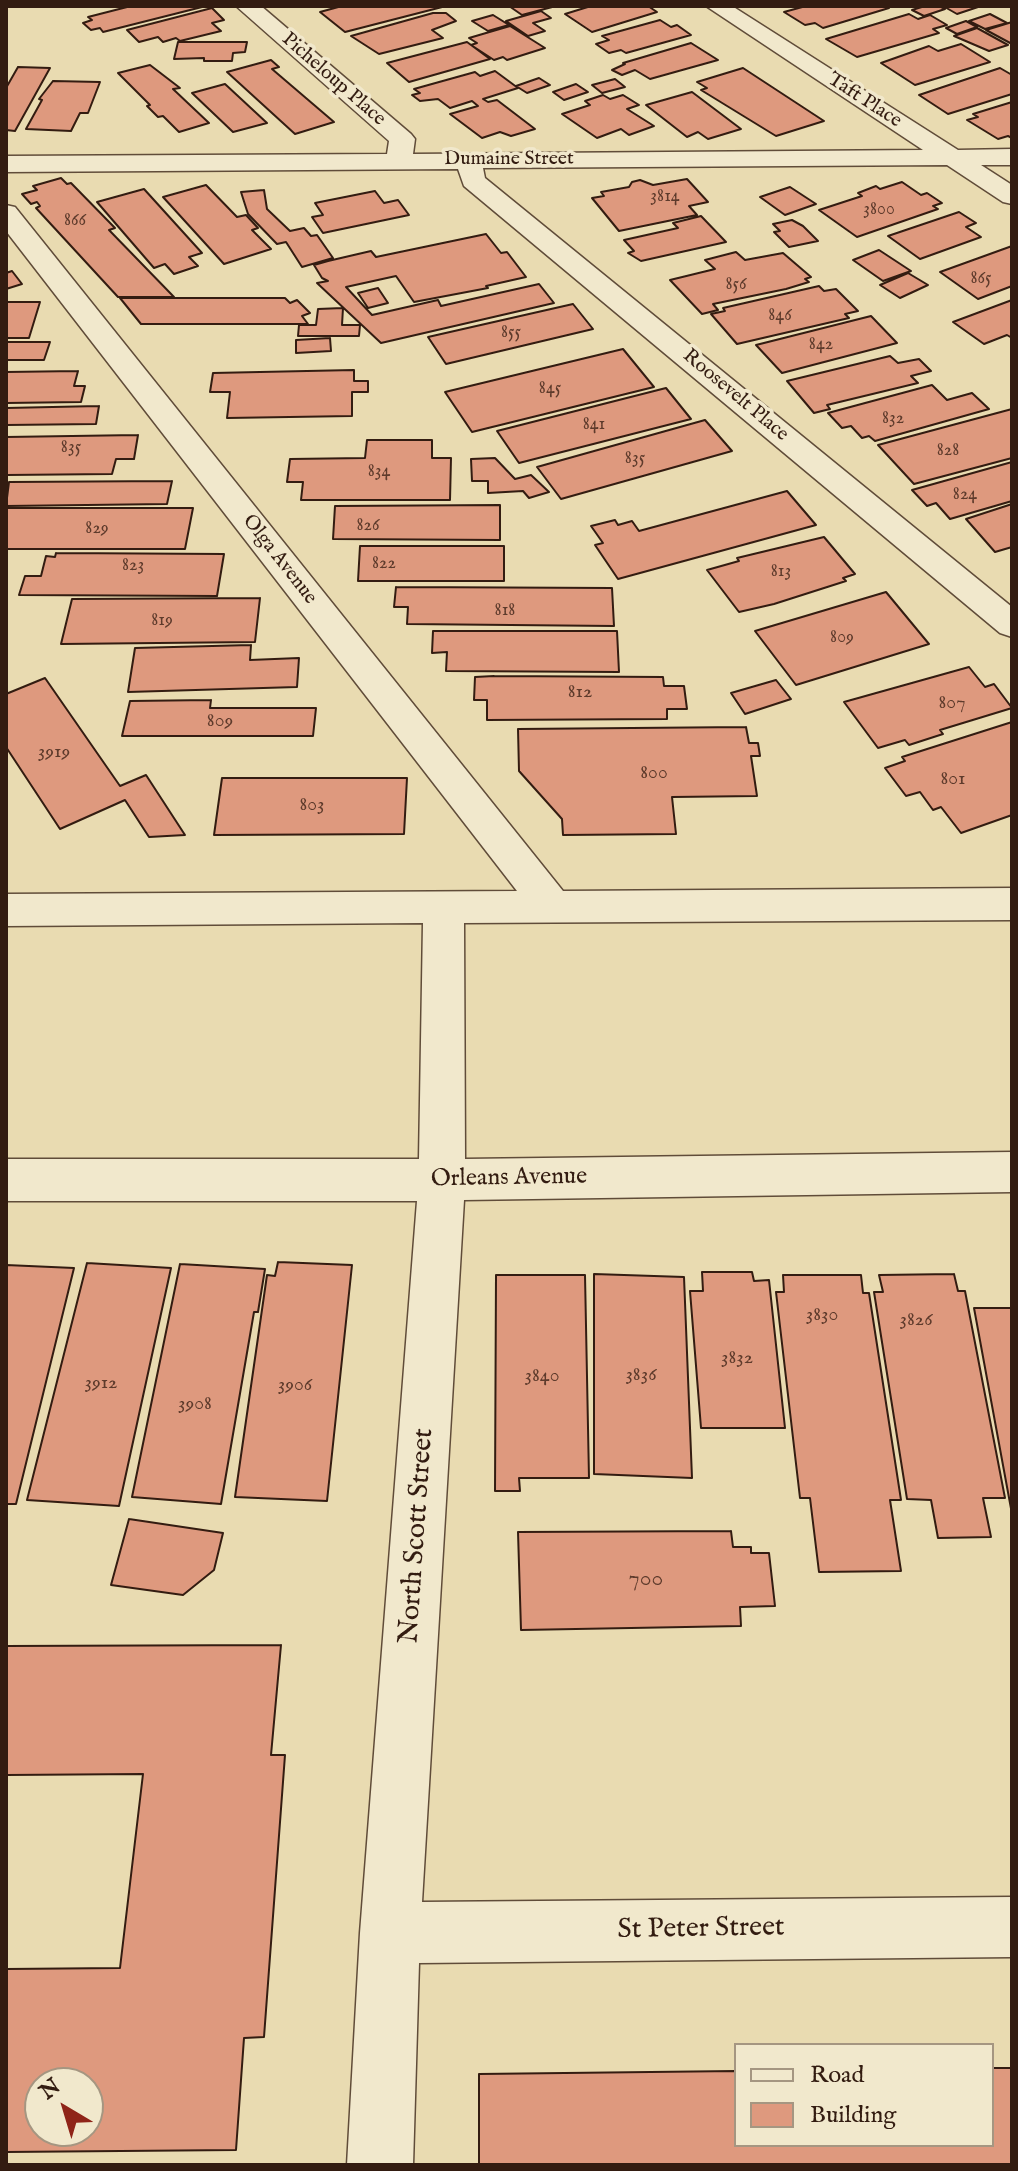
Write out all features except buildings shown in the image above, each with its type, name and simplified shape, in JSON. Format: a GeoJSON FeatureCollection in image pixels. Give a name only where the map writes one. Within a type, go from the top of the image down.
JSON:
{"type":"FeatureCollection","features":[{"type":"Feature","properties":{"kind":"street","name":"Picheloup Place"},"geometry":{"type":"LineString","coordinates":[[247,6],[402,139],[399,161]]}},
{"type":"Feature","properties":{"kind":"street","name":"Taft Place"},"geometry":{"type":"LineString","coordinates":[[717,6],[1012,196]]}},
{"type":"Feature","properties":{"kind":"street","name":"Dumaine Street"},"geometry":{"type":"LineString","coordinates":[[6,164],[1012,157]]}},
{"type":"Feature","properties":{"kind":"street","name":"Roosevelt Place"},"geometry":{"type":"LineString","coordinates":[[469,160],[473,181],[1012,625]]}},
{"type":"Feature","properties":{"kind":"street","name":"Olga Avenue"},"geometry":{"type":"LineString","coordinates":[[6,213],[552,906]]}},
{"type":"Feature","properties":{"kind":"street"},"geometry":{"type":"LineString","coordinates":[[6,910],[1012,904]]}},
{"type":"Feature","properties":{"kind":"street","name":"North Scott Street"},"geometry":{"type":"LineString","coordinates":[[380,2165],[390,1933],[442,1180],[444,906]]}},
{"type":"Feature","properties":{"kind":"street","name":"Orleans Avenue"},"geometry":{"type":"LineString","coordinates":[[6,1180],[442,1180],[1012,1172]]}},
{"type":"Feature","properties":{"kind":"street","name":"St Peter Street"},"geometry":{"type":"LineString","coordinates":[[390,1933],[1012,1927]]}}]}
